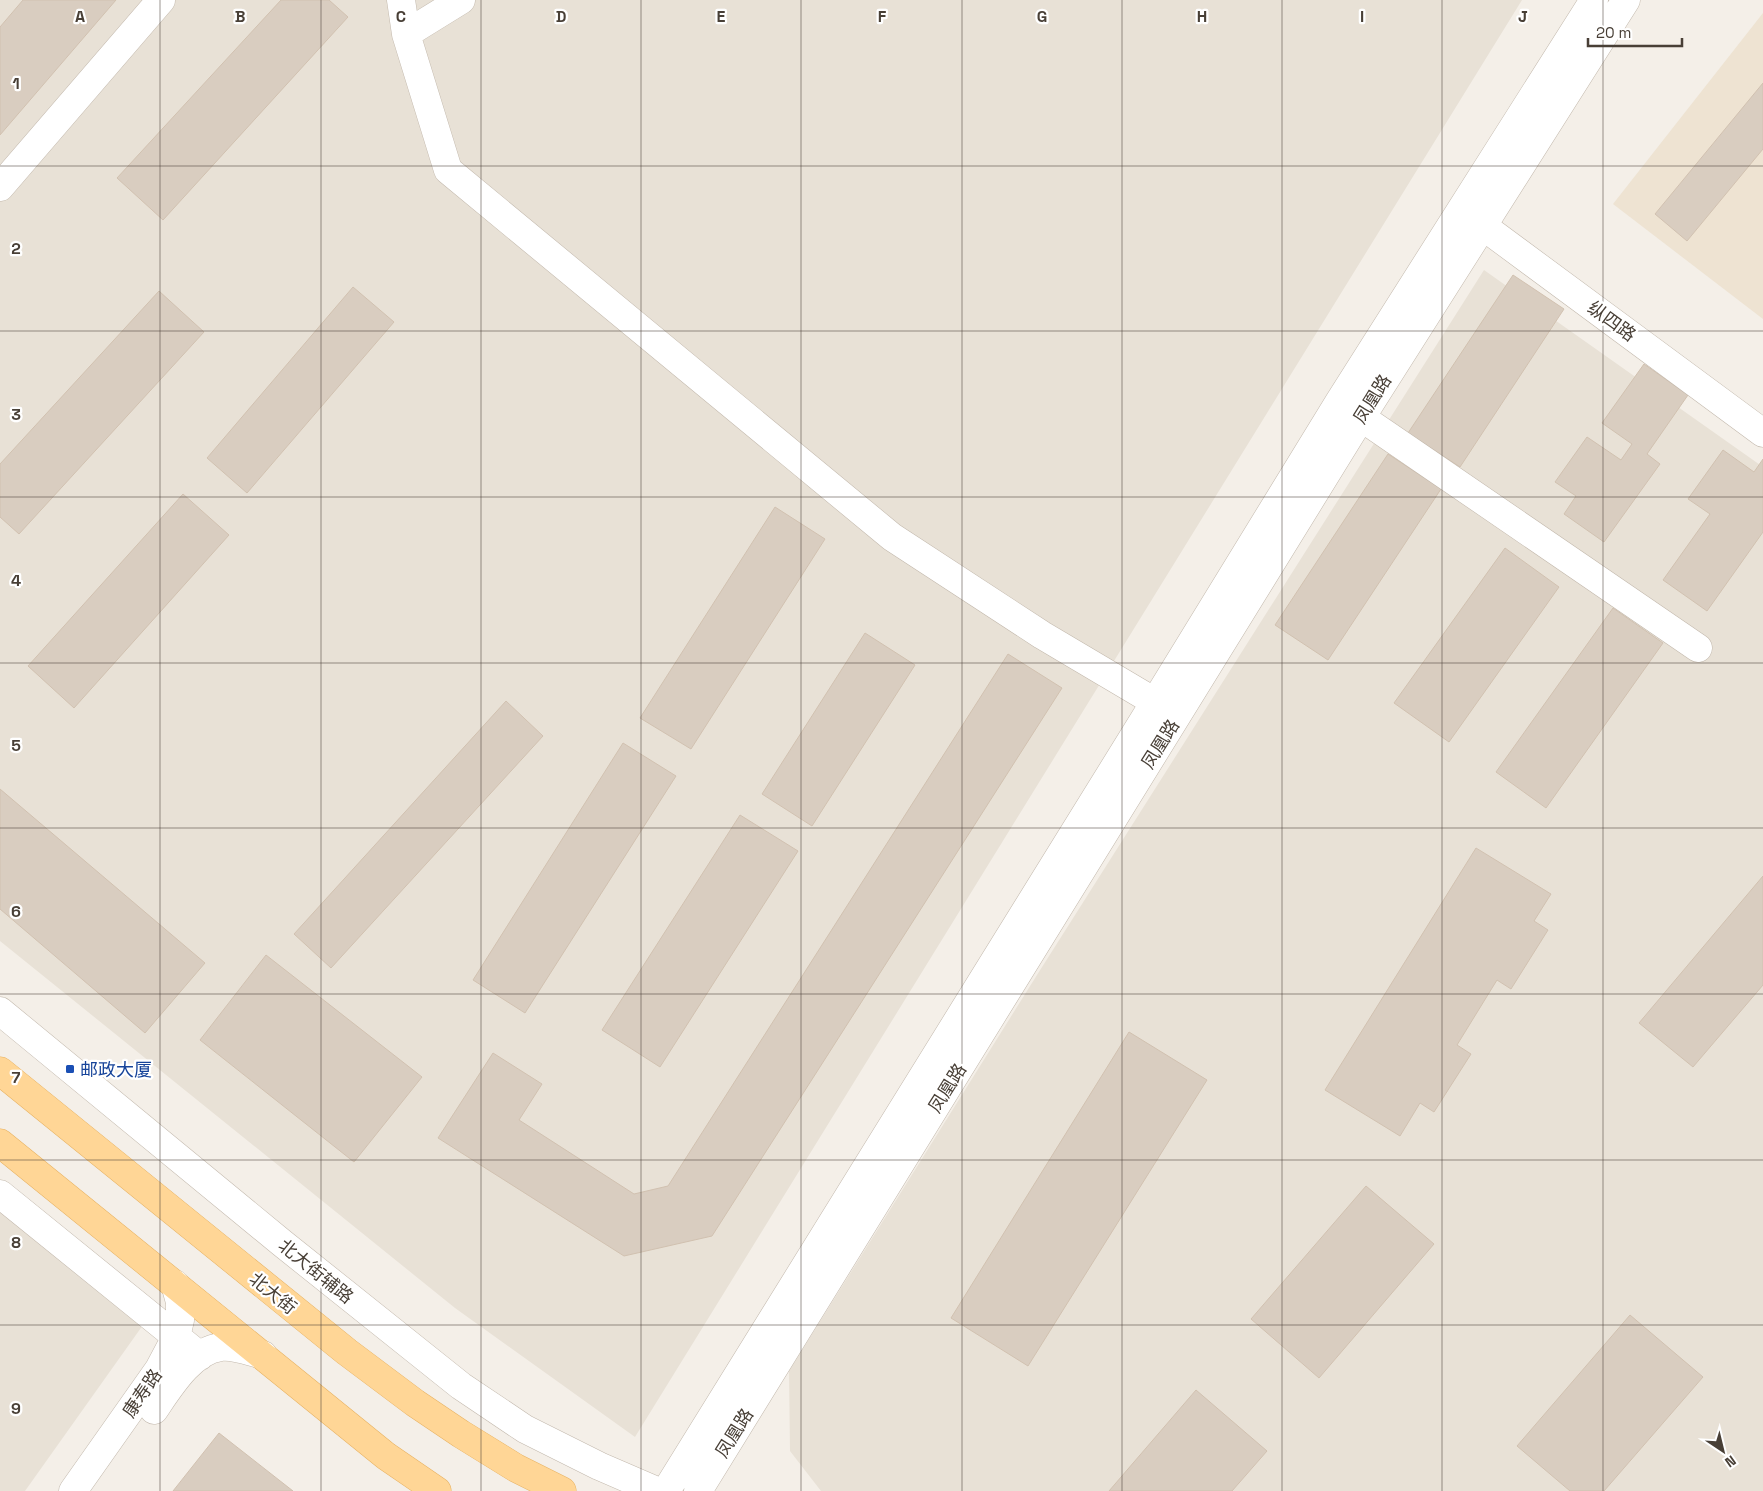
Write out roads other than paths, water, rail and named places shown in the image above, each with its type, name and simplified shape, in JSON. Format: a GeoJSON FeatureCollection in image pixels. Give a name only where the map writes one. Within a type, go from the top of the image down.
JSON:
{"type":"FeatureCollection","features":[{"type":"Feature","properties":{"kind":"main road","name":"北大街"},"geometry":{"type":"LineString","coordinates":[[0,1071],[370,1369],[460,1434],[516,1468],[562,1491]]}},
{"type":"Feature","properties":{"kind":"main road"},"geometry":{"type":"LineString","coordinates":[[0,1143],[386,1456],[437,1491]]}},
{"type":"Feature","properties":{"kind":"street"},"geometry":{"type":"LineString","coordinates":[[0,187],[161,0]]}},
{"type":"Feature","properties":{"kind":"street"},"geometry":{"type":"LineString","coordinates":[[401,0],[406,34],[448,170],[892,537],[1042,635],[1155,702]]}},
{"type":"Feature","properties":{"kind":"street"},"geometry":{"type":"LineString","coordinates":[[406,34],[461,0]]}},
{"type":"Feature","properties":{"kind":"street","name":"凤凰路"},"geometry":{"type":"LineString","coordinates":[[666,1491],[1339,402],[1594,0]]}},
{"type":"Feature","properties":{"kind":"street","name":"凤凰路"},"geometry":{"type":"LineString","coordinates":[[698,1491],[1361,417],[1626,0]]}},
{"type":"Feature","properties":{"kind":"street","name":"纵四路"},"geometry":{"type":"LineString","coordinates":[[1465,204],[1763,411]]}},
{"type":"Feature","properties":{"kind":"street","name":"纵四路"},"geometry":{"type":"LineString","coordinates":[[1487,220],[1763,433]]}},
{"type":"Feature","properties":{"kind":"street"},"geometry":{"type":"LineString","coordinates":[[1339,402],[1698,648]]}},
{"type":"Feature","properties":{"kind":"street","name":"北大街辅路"},"geometry":{"type":"LineString","coordinates":[[0,1011],[282,1244],[461,1386],[526,1429],[599,1466],[657,1491]]}},
{"type":"Feature","properties":{"kind":"street"},"geometry":{"type":"LineString","coordinates":[[0,1194],[200,1356]]}},
{"type":"Feature","properties":{"kind":"street","name":"康寿路"},"geometry":{"type":"LineString","coordinates":[[73,1491],[159,1369],[176,1337],[180,1320],[180,1302],[175,1284]]}},
{"type":"Feature","properties":{"kind":"street","name":"康寿路"},"geometry":{"type":"LineString","coordinates":[[97,1491],[175,1380],[207,1350],[222,1346],[263,1355]]}},
{"type":"Feature","properties":{"kind":"place","name":"邮政大厦"},"geometry":{"type":"Point","coordinates":[70,1069]}}]}
